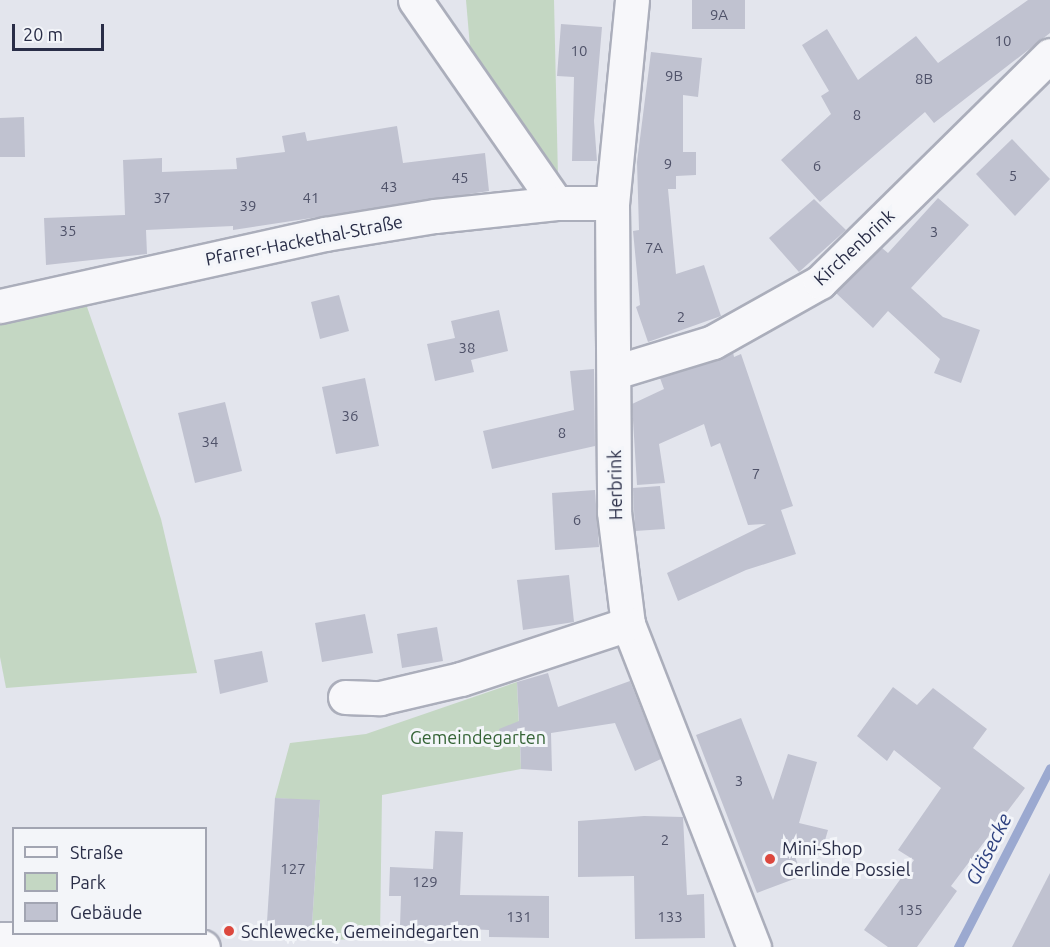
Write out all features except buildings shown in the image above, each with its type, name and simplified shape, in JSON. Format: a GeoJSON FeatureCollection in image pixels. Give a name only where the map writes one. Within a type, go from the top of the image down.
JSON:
{"type":"FeatureCollection","features":[{"type":"Feature","properties":{"kind":"street"},"geometry":{"type":"LineString","coordinates":[[415,0],[556,203]]}},
{"type":"Feature","properties":{"kind":"street","name":"Herbrink"},"geometry":{"type":"LineString","coordinates":[[632,0],[612,203],[615,372],[614,513],[628,624],[754,947]]}},
{"type":"Feature","properties":{"kind":"street","name":"Kirchenbrink"},"geometry":{"type":"LineString","coordinates":[[615,372],[713,342],[820,282],[1050,56]]}},
{"type":"Feature","properties":{"kind":"street","name":"Pfarrer-Hackethal-Straße"},"geometry":{"type":"LineString","coordinates":[[0,306],[325,234],[556,203],[612,203]]}},
{"type":"Feature","properties":{"kind":"street"},"geometry":{"type":"LineString","coordinates":[[345,697],[380,698],[461,679],[628,624]]}},
{"type":"Feature","properties":{"kind":"street"},"geometry":{"type":"LineString","coordinates":[[0,939],[203,947]]}},
{"type":"Feature","properties":{"kind":"green space"},"geometry":{"type":"Polygon","coordinates":[[[466,0],[554,0],[558,178],[470,47],[466,0]]]}},
{"type":"Feature","properties":{"kind":"green space"},"geometry":{"type":"Polygon","coordinates":[[[86,304],[161,519],[197,673],[6,688],[0,657],[0,324],[86,304]]]}},
{"type":"Feature","properties":{"kind":"green space","name":"Gemeindegarten"},"geometry":{"type":"Polygon","coordinates":[[[517,682],[521,769],[382,795],[380,939],[311,940],[320,801],[275,798],[290,743],[366,734],[517,682]]]}},
{"type":"Feature","properties":{"kind":"waterway","name":"Gläsecke"},"geometry":{"type":"LineString","coordinates":[[958,947],[1050,768]]}},
{"type":"Feature","properties":{"kind":"place","name":"Mini-Shop Gerlinde Possiel"},"geometry":{"type":"Point","coordinates":[770,859]}},
{"type":"Feature","properties":{"kind":"place","name":"Schlewecke, Gemeindegarten"},"geometry":{"type":"Point","coordinates":[229,931]}}]}
